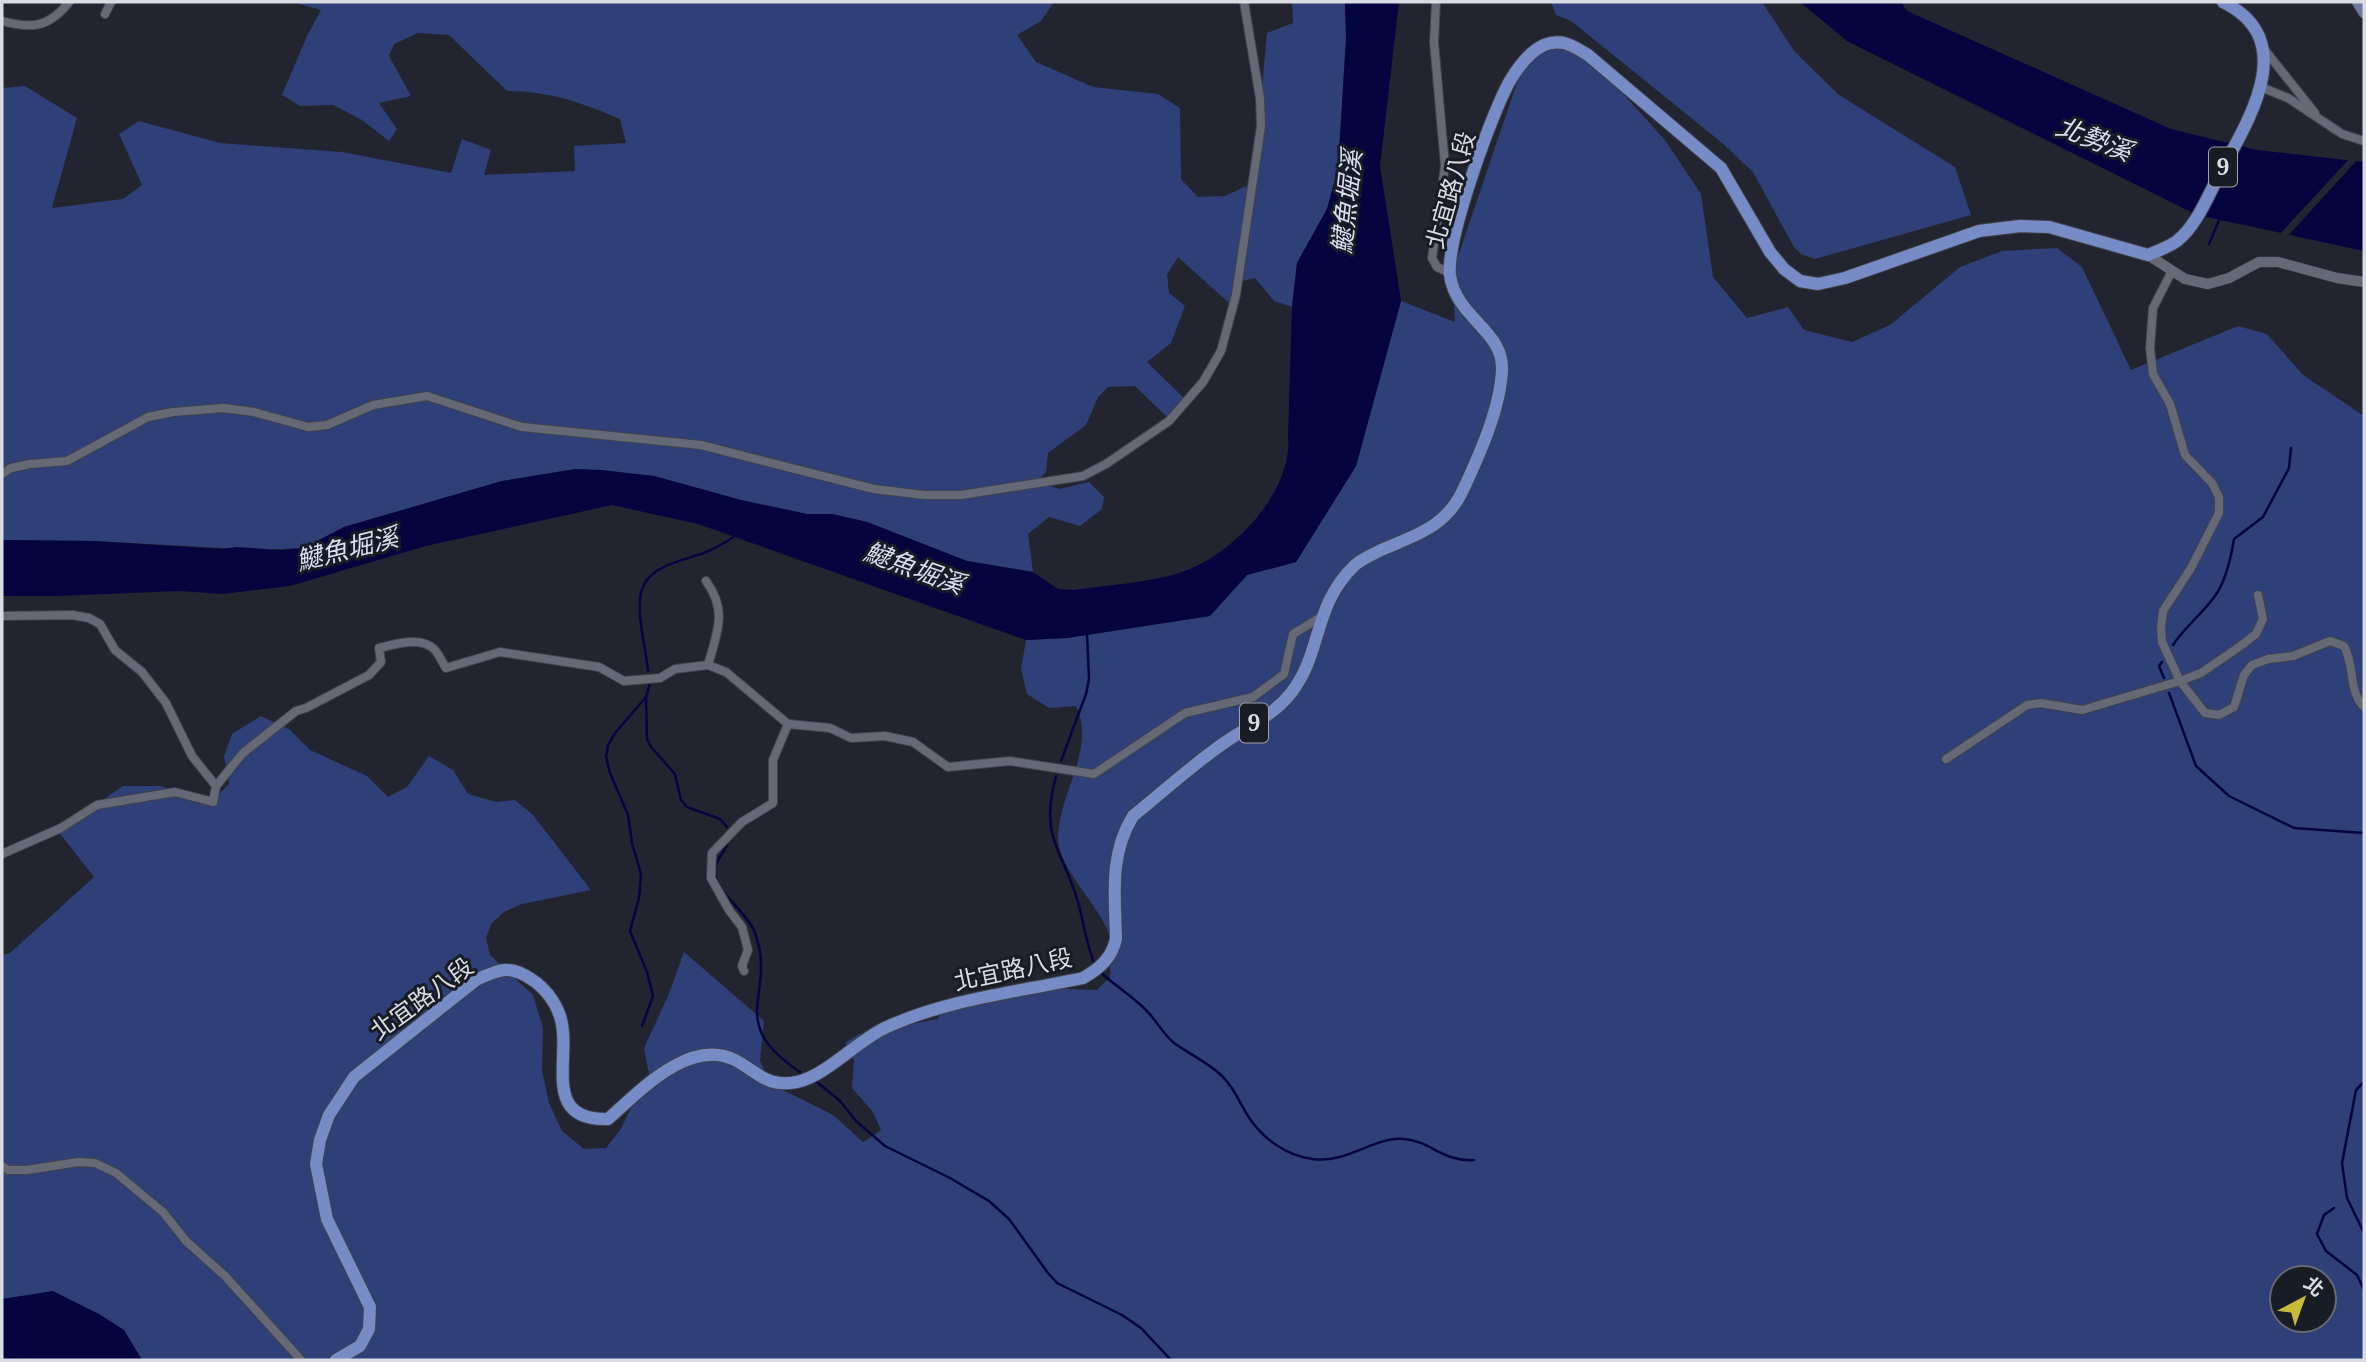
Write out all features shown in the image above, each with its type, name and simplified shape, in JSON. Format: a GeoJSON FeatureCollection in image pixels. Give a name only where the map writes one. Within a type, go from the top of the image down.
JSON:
{"type":"FeatureCollection","features":[{"type":"Feature","properties":{"kind":"main road"},"geometry":{"type":"LineString","coordinates":[[2223,2],[2240,12],[2249,22],[2264,48]]}},
{"type":"Feature","properties":{"kind":"main road"},"geometry":{"type":"LineString","coordinates":[[2357,2],[2364,13]]}},
{"type":"Feature","properties":{"kind":"main road","name":"北宜路八段"},"geometry":{"type":"LineString","coordinates":[[336,1360],[360,1346],[369,1329],[370,1307],[327,1219],[316,1164],[320,1140],[329,1115],[354,1077],[476,980],[497,971],[519,970],[540,985],[560,1015],[563,1032],[564,1093],[569,1104],[585,1118],[594,1120],[608,1119],[662,1072],[697,1056],[733,1059],[771,1083],[800,1081],[885,1028],[911,1017],[1083,978],[1095,972],[1114,950],[1115,864],[1125,830],[1133,816],[1222,744],[1274,710],[1291,694],[1305,673],[1321,617],[1338,582],[1357,563],[1434,526],[1449,514],[1463,491],[1500,391],[1502,355],[1493,340],[1460,303],[1450,273],[1455,236],[1463,205],[1500,103],[1511,79],[1530,55],[1542,46],[1555,42],[1571,45],[1588,55],[1704,152],[1721,168],[1770,251],[1784,269],[1800,281],[1818,284],[1844,278],[1979,231],[2020,226],[2049,228],[2148,255]]}},
{"type":"Feature","properties":{"kind":"main road","name":"9"},"geometry":{"type":"LineString","coordinates":[[2148,255],[2176,242],[2193,223],[2247,124],[2261,88],[2265,65],[2264,48]]}},
{"type":"Feature","properties":{"kind":"street"},"geometry":{"type":"LineString","coordinates":[[2,21],[23,26],[42,24],[61,13],[69,2]]}},
{"type":"Feature","properties":{"kind":"street"},"geometry":{"type":"LineString","coordinates":[[105,14],[111,2]]}},
{"type":"Feature","properties":{"kind":"street"},"geometry":{"type":"LineString","coordinates":[[2,474],[11,468],[30,464],[67,461],[148,417],[173,412],[223,408],[254,412],[308,427],[327,425],[373,405],[427,396],[522,427],[701,445],[886,490],[924,495],[961,495],[1083,476],[1106,464],[1169,421],[1203,382],[1221,351],[1236,295],[1261,126],[1258,86],[1244,2]]}},
{"type":"Feature","properties":{"kind":"street"},"geometry":{"type":"LineString","coordinates":[[1436,2],[1434,42],[1445,166],[1432,258],[1437,267],[1450,273]]}},
{"type":"Feature","properties":{"kind":"street"},"geometry":{"type":"LineString","coordinates":[[2264,48],[2321,120]]}},
{"type":"Feature","properties":{"kind":"street"},"geometry":{"type":"LineString","coordinates":[[2261,88],[2288,98],[2342,134],[2364,141]]}},
{"type":"Feature","properties":{"kind":"street"},"geometry":{"type":"LineString","coordinates":[[2148,255],[2193,282],[2208,284],[2229,278],[2259,261],[2278,262],[2337,278],[2364,282]]}},
{"type":"Feature","properties":{"kind":"street"},"geometry":{"type":"LineString","coordinates":[[2172,271],[2153,308],[2150,348],[2153,374],[2169,404],[2185,454],[2212,484],[2219,497],[2219,513],[2191,568],[2164,611],[2162,642],[2180,681],[2205,713],[2219,715],[2234,707],[2244,675],[2252,665],[2269,659],[2293,656],[2330,641],[2344,646],[2348,653],[2354,688],[2364,707]]}},
{"type":"Feature","properties":{"kind":"street"},"geometry":{"type":"LineString","coordinates":[[706,581],[716,594],[721,619],[708,665]]}},
{"type":"Feature","properties":{"kind":"street"},"geometry":{"type":"LineString","coordinates":[[1946,759],[2027,705],[2041,703],[2081,710],[2201,673],[2256,634],[2263,619],[2258,595]]}},
{"type":"Feature","properties":{"kind":"street"},"geometry":{"type":"LineString","coordinates":[[2,616],[72,615],[89,618],[100,624],[115,650],[142,672],[166,704],[192,756],[216,786]]}},
{"type":"Feature","properties":{"kind":"street"},"geometry":{"type":"LineString","coordinates":[[2,855],[61,828],[97,805],[175,792],[213,802],[216,786],[243,754],[296,711],[369,675],[381,662],[380,648],[404,642],[425,643],[434,648],[446,668],[500,652],[599,667],[624,681],[660,678],[675,669],[708,665],[726,672],[788,724],[830,728],[851,738],[885,736],[913,742],[947,767],[1010,761],[1094,774],[1185,713],[1253,697],[1284,674],[1293,635],[1321,617]]}},
{"type":"Feature","properties":{"kind":"street"},"geometry":{"type":"LineString","coordinates":[[744,971],[742,966],[748,950],[743,927],[729,910],[711,878],[712,853],[742,822],[773,803],[773,760],[788,724]]}},
{"type":"Feature","properties":{"kind":"street"},"geometry":{"type":"LineString","coordinates":[[2,1166],[8,1170],[27,1170],[78,1162],[95,1163],[116,1173],[163,1212],[186,1241],[225,1276],[302,1360]]}},
{"type":"Feature","properties":{"kind":"shaded area"},"geometry":{"type":"Polygon","coordinates":[[[292,2],[1054,2],[1041,21],[1017,35],[1036,62],[1093,87],[1158,94],[1180,108],[1181,179],[1198,197],[1225,196],[1253,183],[1267,33],[1293,23],[1292,2],[1345,2],[1346,39],[1338,169],[1327,209],[1297,263],[1292,307],[1274,301],[1255,278],[1238,282],[1229,303],[1178,257],[1167,274],[1169,293],[1185,306],[1171,343],[1147,362],[1187,401],[1169,419],[1135,386],[1108,387],[1098,397],[1086,425],[1048,453],[1046,472],[1037,481],[1059,489],[1089,482],[1104,497],[1102,509],[1080,526],[1049,517],[1028,534],[1033,572],[967,561],[867,522],[832,514],[807,514],[741,500],[654,476],[576,469],[502,481],[344,527],[304,548],[260,550],[94,541],[2,540],[2,88],[25,86],[77,118],[52,208],[123,199],[142,185],[119,134],[139,121],[220,143],[342,152],[451,173],[462,139],[491,150],[484,175],[575,171],[574,146],[626,143],[620,119],[565,99],[537,93],[507,91],[449,35],[418,33],[394,44],[389,56],[411,96],[379,103],[397,129],[389,141],[362,120],[333,105],[300,106],[282,95],[321,10],[292,2]]]}},
{"type":"Feature","properties":{"kind":"shaded area"},"geometry":{"type":"Polygon","coordinates":[[[1551,2],[1762,2],[1795,52],[1839,95],[1955,167],[1971,215],[1815,259],[1801,254],[1794,247],[1753,172],[1721,142],[1571,21],[1556,15],[1551,2]]]}},
{"type":"Feature","properties":{"kind":"shaded area"},"geometry":{"type":"Polygon","coordinates":[[[1566,44],[1606,75],[1665,140],[1701,194],[1713,277],[1747,318],[1788,307],[1804,330],[1852,342],[1890,325],[1960,267],[2002,251],[2057,248],[2082,267],[2131,370],[2238,326],[2267,334],[2303,375],[2364,416],[2364,1360],[142,1360],[124,1330],[53,1292],[2,1299],[2,955],[10,953],[94,877],[58,831],[123,786],[161,786],[188,796],[213,800],[229,784],[224,756],[232,734],[261,716],[289,729],[310,750],[367,776],[388,797],[407,787],[429,756],[453,770],[468,794],[496,802],[515,800],[533,815],[591,890],[522,904],[504,912],[491,924],[486,938],[490,955],[533,995],[543,1028],[542,1070],[549,1103],[562,1131],[584,1149],[606,1148],[621,1129],[634,1101],[651,1084],[644,1048],[668,996],[684,952],[764,1021],[760,1061],[771,1084],[833,1115],[863,1142],[881,1130],[873,1112],[852,1088],[854,1060],[845,1043],[859,1034],[937,1019],[957,997],[1039,988],[1097,990],[1110,977],[1109,934],[1065,863],[1058,840],[1063,806],[1079,755],[1081,722],[1076,706],[1049,708],[1027,694],[1021,669],[1026,640],[1067,638],[1210,616],[1247,575],[1296,562],[1356,466],[1401,301],[1455,322],[1452,274],[1523,65],[1541,47],[1566,44]]]}},
{"type":"Feature","properties":{"kind":"water","name":"𩻸魚堀溪"},"geometry":{"type":"Polygon","coordinates":[[[1345,2],[1399,2],[1380,166],[1401,301],[1356,466],[1296,562],[1247,575],[1210,616],[1067,638],[1026,640],[698,524],[612,505],[426,546],[290,586],[222,594],[180,591],[2,596],[2,540],[94,541],[222,549],[304,548],[344,527],[502,481],[576,469],[654,476],[741,500],[807,514],[832,514],[867,522],[967,561],[1033,572],[1058,589],[1074,590],[1140,581],[1179,573],[1199,565],[1219,553],[1255,519],[1281,478],[1287,457],[1292,307],[1297,263],[1327,209],[1338,169],[1346,39],[1345,2]]]}},
{"type":"Feature","properties":{"kind":"water","name":"北勢溪"},"geometry":{"type":"Polygon","coordinates":[[[1800,2],[1901,2],[1907,11],[2171,129],[2257,150],[2364,162],[2364,251],[2197,215],[1847,41],[1800,2]]]}},
{"type":"Feature","properties":{"kind":"water"},"geometry":{"type":"Polygon","coordinates":[[[53,1291],[124,1330],[142,1360],[2,1360],[2,1299],[53,1291]]]}},
{"type":"Feature","properties":{"kind":"pier"},"geometry":{"type":"Polygon","coordinates":[[[2351,157],[2359,158],[2286,238],[2278,236],[2351,157]]]}},
{"type":"Feature","properties":{"kind":"waterway"},"geometry":{"type":"LineString","coordinates":[[2209,244],[2220,218]]}},
{"type":"Feature","properties":{"kind":"waterway"},"geometry":{"type":"LineString","coordinates":[[2173,645],[2217,593],[2228,567],[2234,539],[2263,517],[2289,468],[2291,448]]}},
{"type":"Feature","properties":{"kind":"waterway"},"geometry":{"type":"LineString","coordinates":[[648,671],[641,627],[642,588],[655,572],[710,550],[735,536]]}},
{"type":"Feature","properties":{"kind":"waterway"},"geometry":{"type":"LineString","coordinates":[[1061,761],[1086,694],[1089,679],[1087,633]]}},
{"type":"Feature","properties":{"kind":"waterway"},"geometry":{"type":"LineString","coordinates":[[2162,662],[2159,666],[2164,678]]}},
{"type":"Feature","properties":{"kind":"waterway"},"geometry":{"type":"LineString","coordinates":[[642,1026],[653,996],[647,972],[630,931],[639,898],[641,874],[632,843],[628,815],[606,757],[608,745],[646,697],[650,683]]}},
{"type":"Feature","properties":{"kind":"waterway"},"geometry":{"type":"LineString","coordinates":[[2169,693],[2196,766],[2229,796],[2294,828],[2364,833]]}},
{"type":"Feature","properties":{"kind":"waterway"},"geometry":{"type":"LineString","coordinates":[[646,698],[647,739],[675,774],[681,800],[687,807],[720,819],[727,827]]}},
{"type":"Feature","properties":{"kind":"waterway"},"geometry":{"type":"LineString","coordinates":[[1056,776],[1051,797],[1051,829],[1072,883],[1095,965]]}},
{"type":"Feature","properties":{"kind":"waterway"},"geometry":{"type":"LineString","coordinates":[[728,841],[715,866],[716,878],[755,933],[761,974],[758,1022],[764,1037],[777,1054],[800,1072]]}},
{"type":"Feature","properties":{"kind":"waterway"},"geometry":{"type":"LineString","coordinates":[[1101,973],[1146,1010],[1174,1043],[1222,1076],[1254,1124],[1267,1138],[1293,1154],[1312,1159],[1337,1158],[1382,1142],[1404,1139],[1422,1143],[1453,1158],[1474,1160]]}},
{"type":"Feature","properties":{"kind":"waterway"},"geometry":{"type":"LineString","coordinates":[[817,1082],[885,1146],[989,1201],[1009,1219],[1057,1283],[1122,1315],[1141,1328],[1171,1360]]}},
{"type":"Feature","properties":{"kind":"waterway"},"geometry":{"type":"LineString","coordinates":[[2364,1082],[2356,1090],[2342,1163],[2347,1198],[2364,1233]]}},
{"type":"Feature","properties":{"kind":"waterway"},"geometry":{"type":"LineString","coordinates":[[2334,1208],[2324,1215],[2317,1234],[2326,1251],[2357,1275],[2364,1290]]}}]}
